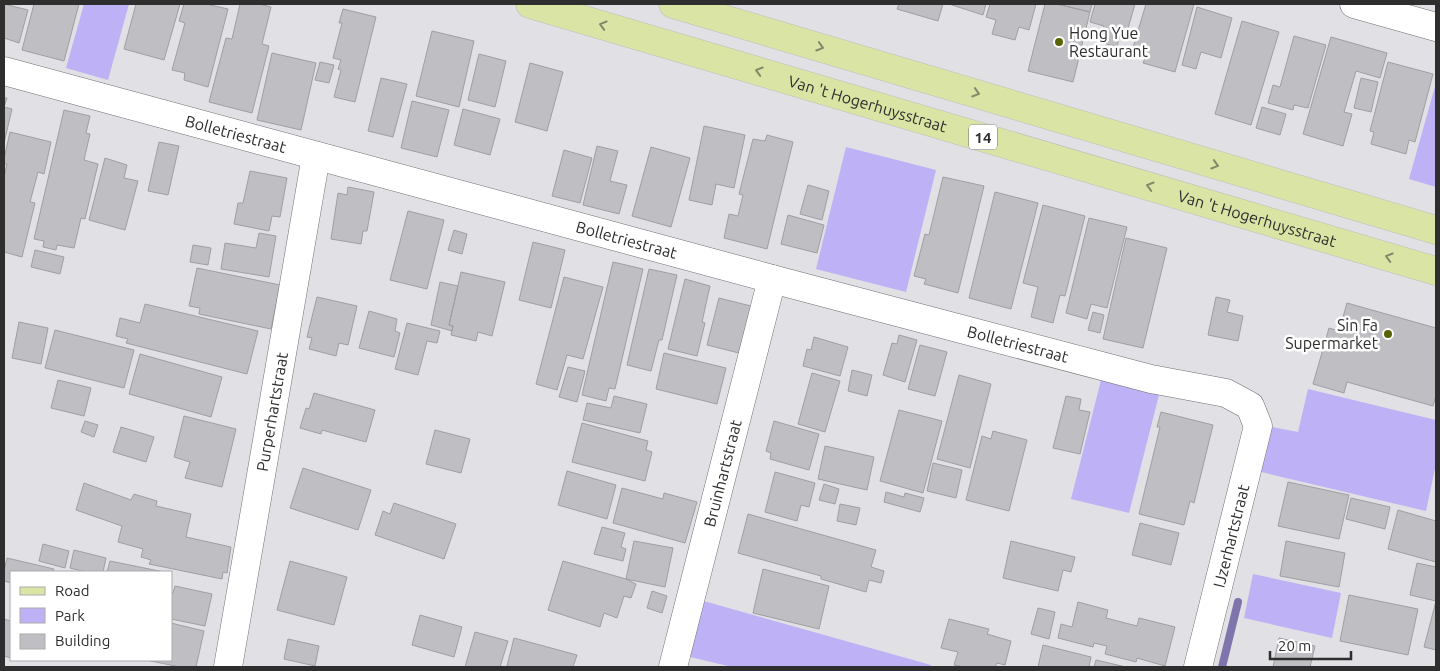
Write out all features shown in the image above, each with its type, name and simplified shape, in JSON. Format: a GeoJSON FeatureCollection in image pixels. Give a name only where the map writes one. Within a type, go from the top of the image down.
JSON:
{"type":"FeatureCollection","features":[{"type":"Feature","properties":{"kind":"main road","name":"Van 't Hogerhuysstraat"},"geometry":{"type":"LineString","coordinates":[[530,4],[1436,271]]}},
{"type":"Feature","properties":{"kind":"main road","name":"14"},"geometry":{"type":"LineString","coordinates":[[672,4],[718,10],[1436,230]]}},
{"type":"Feature","properties":{"kind":"street"},"geometry":{"type":"LineString","coordinates":[[1354,4],[1436,27]]}},
{"type":"Feature","properties":{"kind":"street","name":"Bolletriestraat"},"geometry":{"type":"LineString","coordinates":[[4,71],[772,279],[1151,379],[1226,393],[1250,406]]}},
{"type":"Feature","properties":{"kind":"street","name":"Purperhartstraat"},"geometry":{"type":"LineString","coordinates":[[228,667],[316,156]]}},
{"type":"Feature","properties":{"kind":"street","name":"Bruinhartstraat"},"geometry":{"type":"LineString","coordinates":[[673,667],[772,279]]}},
{"type":"Feature","properties":{"kind":"street","name":"IJzerhartstraat"},"geometry":{"type":"LineString","coordinates":[[1198,667],[1258,426],[1250,406]]}},
{"type":"Feature","properties":{"kind":"green space"},"geometry":{"type":"Polygon","coordinates":[[[84,4],[129,4],[108,80],[66,68],[84,4]]]}},
{"type":"Feature","properties":{"kind":"green space"},"geometry":{"type":"Polygon","coordinates":[[[1436,83],[1436,187],[1409,179],[1436,83]]]}},
{"type":"Feature","properties":{"kind":"green space"},"geometry":{"type":"Polygon","coordinates":[[[846,147],[936,170],[906,292],[816,269],[846,147]]]}},
{"type":"Feature","properties":{"kind":"green space"},"geometry":{"type":"Polygon","coordinates":[[[1102,376],[1160,391],[1129,513],[1071,499],[1102,376]]]}},
{"type":"Feature","properties":{"kind":"green space"},"geometry":{"type":"Polygon","coordinates":[[[1308,389],[1436,420],[1436,464],[1426,511],[1261,472],[1272,427],[1298,432],[1308,389]]]}},
{"type":"Feature","properties":{"kind":"green space"},"geometry":{"type":"Polygon","coordinates":[[[1253,574],[1341,593],[1332,638],[1244,618],[1253,574]]]}},
{"type":"Feature","properties":{"kind":"green space"},"geometry":{"type":"Polygon","coordinates":[[[700,600],[931,665],[930,667],[732,667],[686,656],[700,600]]]}},
{"type":"Feature","properties":{"kind":"building"},"geometry":{"type":"Polygon","coordinates":[[[4,4],[28,10],[19,43],[4,38],[4,4]]]}},
{"type":"Feature","properties":{"kind":"building"},"geometry":{"type":"Polygon","coordinates":[[[34,4],[79,4],[64,61],[22,50],[34,4]]]}},
{"type":"Feature","properties":{"kind":"building"},"geometry":{"type":"Polygon","coordinates":[[[136,4],[180,4],[164,60],[124,49],[136,4]]]}},
{"type":"Feature","properties":{"kind":"building"},"geometry":{"type":"Polygon","coordinates":[[[184,4],[206,4],[228,9],[208,87],[184,80],[185,73],[172,70],[185,23],[179,21],[184,4]]]}},
{"type":"Feature","properties":{"kind":"building"},"geometry":{"type":"Polygon","coordinates":[[[240,4],[259,4],[271,7],[262,44],[269,46],[252,113],[209,102],[226,38],[232,39],[240,4]]]}},
{"type":"Feature","properties":{"kind":"building"},"geometry":{"type":"Polygon","coordinates":[[[899,4],[943,4],[938,21],[897,9],[899,4]]]}},
{"type":"Feature","properties":{"kind":"building"},"geometry":{"type":"Polygon","coordinates":[[[949,4],[986,4],[983,15],[949,4]]]}},
{"type":"Feature","properties":{"kind":"building"},"geometry":{"type":"Polygon","coordinates":[[[990,4],[1036,4],[1029,30],[1019,27],[1015,40],[992,34],[996,20],[986,17],[990,4]]]}},
{"type":"Feature","properties":{"kind":"building","name":"Hong Yue Restaurant"},"geometry":{"type":"Polygon","coordinates":[[[1045,4],[1057,4],[1090,12],[1073,82],[1028,71],[1045,4]]]}},
{"type":"Feature","properties":{"kind":"building"},"geometry":{"type":"Polygon","coordinates":[[[1057,4],[1092,4],[1090,12],[1057,4]]]}},
{"type":"Feature","properties":{"kind":"building"},"geometry":{"type":"Polygon","coordinates":[[[1095,4],[1135,4],[1127,32],[1121,30],[1117,47],[1100,42],[1104,26],[1090,22],[1095,4]]]}},
{"type":"Feature","properties":{"kind":"building"},"geometry":{"type":"Polygon","coordinates":[[[1146,4],[1194,4],[1175,72],[1143,63],[1146,56],[1132,51],[1146,4]]]}},
{"type":"Feature","properties":{"kind":"building"},"geometry":{"type":"Polygon","coordinates":[[[1197,7],[1232,18],[1221,58],[1201,52],[1196,69],[1182,65],[1197,7]]]}},
{"type":"Feature","properties":{"kind":"building"},"geometry":{"type":"Polygon","coordinates":[[[343,9],[376,17],[355,102],[334,97],[341,70],[338,69],[341,60],[333,58],[342,23],[339,23],[343,9]]]}},
{"type":"Feature","properties":{"kind":"building"},"geometry":{"type":"Polygon","coordinates":[[[1242,21],[1279,32],[1251,125],[1215,114],[1242,21]]]}},
{"type":"Feature","properties":{"kind":"building"},"geometry":{"type":"Polygon","coordinates":[[[432,31],[474,41],[459,107],[416,96],[432,31]]]}},
{"type":"Feature","properties":{"kind":"building"},"geometry":{"type":"Polygon","coordinates":[[[1294,36],[1326,45],[1308,108],[1294,105],[1293,110],[1268,103],[1273,85],[1280,87],[1294,36]]]}},
{"type":"Feature","properties":{"kind":"building"},"geometry":{"type":"Polygon","coordinates":[[[1331,37],[1387,53],[1380,78],[1356,71],[1344,112],[1352,114],[1343,146],[1303,134],[1331,37]]]}},
{"type":"Feature","properties":{"kind":"building"},"geometry":{"type":"Polygon","coordinates":[[[272,53],[316,63],[301,130],[257,120],[272,53]]]}},
{"type":"Feature","properties":{"kind":"building"},"geometry":{"type":"Polygon","coordinates":[[[479,54],[506,61],[495,107],[468,100],[479,54]]]}},
{"type":"Feature","properties":{"kind":"building"},"geometry":{"type":"Polygon","coordinates":[[[320,62],[334,65],[329,83],[315,80],[320,62]]]}},
{"type":"Feature","properties":{"kind":"building"},"geometry":{"type":"Polygon","coordinates":[[[1388,62],[1433,74],[1415,142],[1409,140],[1406,154],[1371,144],[1374,132],[1370,131],[1388,62]]]}},
{"type":"Feature","properties":{"kind":"building"},"geometry":{"type":"Polygon","coordinates":[[[530,63],[563,72],[547,131],[515,122],[530,63]]]}},
{"type":"Feature","properties":{"kind":"building"},"geometry":{"type":"Polygon","coordinates":[[[381,78],[407,84],[393,137],[368,131],[381,78]]]}},
{"type":"Feature","properties":{"kind":"building"},"geometry":{"type":"Polygon","coordinates":[[[1361,78],[1378,82],[1371,112],[1354,108],[1361,78]]]}},
{"type":"Feature","properties":{"kind":"building"},"geometry":{"type":"Polygon","coordinates":[[[412,101],[449,110],[437,157],[401,148],[412,101]]]}},
{"type":"Feature","properties":{"kind":"building"},"geometry":{"type":"Polygon","coordinates":[[[4,107],[12,109],[4,143],[4,107]]]}},
{"type":"Feature","properties":{"kind":"building"},"geometry":{"type":"Polygon","coordinates":[[[1262,107],[1286,114],[1280,135],[1256,128],[1262,107]]]}},
{"type":"Feature","properties":{"kind":"building"},"geometry":{"type":"Polygon","coordinates":[[[463,109],[500,119],[490,155],[454,145],[463,109]]]}},
{"type":"Feature","properties":{"kind":"building"},"geometry":{"type":"Polygon","coordinates":[[[64,110],[90,116],[86,133],[90,134],[84,160],[98,164],[85,219],[81,218],[74,248],[57,245],[56,250],[43,247],[44,241],[34,239],[64,110]]]}},
{"type":"Feature","properties":{"kind":"building"},"geometry":{"type":"Polygon","coordinates":[[[704,126],[745,135],[734,188],[716,184],[712,205],[689,200],[704,126]]]}},
{"type":"Feature","properties":{"kind":"building"},"geometry":{"type":"Polygon","coordinates":[[[10,132],[51,142],[44,174],[38,172],[30,202],[35,203],[22,257],[4,252],[4,177],[7,164],[4,164],[4,159],[10,132]]]}},
{"type":"Feature","properties":{"kind":"building"},"geometry":{"type":"Polygon","coordinates":[[[767,135],[793,142],[767,249],[724,238],[729,214],[738,216],[743,195],[739,194],[753,139],[765,141],[767,135]]]}},
{"type":"Feature","properties":{"kind":"building"},"geometry":{"type":"Polygon","coordinates":[[[159,142],[179,146],[168,195],[148,191],[159,142]]]}},
{"type":"Feature","properties":{"kind":"building"},"geometry":{"type":"Polygon","coordinates":[[[597,146],[618,151],[610,181],[627,185],[619,214],[583,205],[597,146]]]}},
{"type":"Feature","properties":{"kind":"building"},"geometry":{"type":"Polygon","coordinates":[[[651,147],[690,158],[671,227],[632,216],[651,147]]]}},
{"type":"Feature","properties":{"kind":"building"},"geometry":{"type":"Polygon","coordinates":[[[564,150],[592,158],[580,203],[552,196],[564,150]]]}},
{"type":"Feature","properties":{"kind":"building"},"geometry":{"type":"Polygon","coordinates":[[[105,158],[127,165],[124,178],[138,181],[125,230],[89,220],[105,158]]]}},
{"type":"Feature","properties":{"kind":"building"},"geometry":{"type":"Polygon","coordinates":[[[250,171],[287,178],[280,217],[272,216],[269,231],[234,224],[238,203],[243,203],[250,171]]]}},
{"type":"Feature","properties":{"kind":"building"},"geometry":{"type":"Polygon","coordinates":[[[943,177],[984,186],[958,293],[924,284],[926,279],[914,276],[925,234],[929,235],[943,177]]]}},
{"type":"Feature","properties":{"kind":"building"},"geometry":{"type":"Polygon","coordinates":[[[808,185],[829,191],[822,220],[800,214],[808,185]]]}},
{"type":"Feature","properties":{"kind":"building"},"geometry":{"type":"Polygon","coordinates":[[[348,187],[374,192],[367,231],[363,231],[361,244],[331,239],[338,193],[347,195],[348,187]]]}},
{"type":"Feature","properties":{"kind":"building"},"geometry":{"type":"Polygon","coordinates":[[[995,192],[1038,203],[1011,309],[969,298],[995,192]]]}},
{"type":"Feature","properties":{"kind":"building"},"geometry":{"type":"Polygon","coordinates":[[[1043,205],[1085,216],[1065,296],[1060,295],[1053,323],[1031,317],[1038,287],[1023,283],[1043,205]]]}},
{"type":"Feature","properties":{"kind":"building"},"geometry":{"type":"Polygon","coordinates":[[[408,211],[444,220],[427,289],[390,280],[408,211]]]}},
{"type":"Feature","properties":{"kind":"building"},"geometry":{"type":"Polygon","coordinates":[[[788,215],[824,225],[817,253],[781,244],[788,215]]]}},
{"type":"Feature","properties":{"kind":"building"},"geometry":{"type":"Polygon","coordinates":[[[1089,218],[1127,227],[1107,308],[1091,304],[1087,319],[1066,313],[1089,218]]]}},
{"type":"Feature","properties":{"kind":"building"},"geometry":{"type":"Polygon","coordinates":[[[454,230],[467,234],[462,254],[448,250],[454,230]]]}},
{"type":"Feature","properties":{"kind":"building"},"geometry":{"type":"Polygon","coordinates":[[[259,233],[276,236],[269,277],[221,269],[225,243],[256,248],[259,233]]]}},
{"type":"Feature","properties":{"kind":"building"},"geometry":{"type":"Polygon","coordinates":[[[1126,238],[1167,248],[1143,348],[1103,339],[1126,238]]]}},
{"type":"Feature","properties":{"kind":"building"},"geometry":{"type":"Polygon","coordinates":[[[533,242],[565,250],[551,308],[519,300],[533,242]]]}},
{"type":"Feature","properties":{"kind":"building"},"geometry":{"type":"Polygon","coordinates":[[[193,245],[211,248],[208,265],[190,262],[193,245]]]}},
{"type":"Feature","properties":{"kind":"building"},"geometry":{"type":"Polygon","coordinates":[[[35,250],[64,257],[60,274],[31,267],[35,250]]]}},
{"type":"Feature","properties":{"kind":"building"},"geometry":{"type":"Polygon","coordinates":[[[613,262],[643,269],[615,389],[609,388],[606,401],[582,395],[613,262]]]}},
{"type":"Feature","properties":{"kind":"building"},"geometry":{"type":"Polygon","coordinates":[[[197,268],[280,285],[271,329],[199,314],[200,308],[189,306],[197,268]]]}},
{"type":"Feature","properties":{"kind":"building"},"geometry":{"type":"Polygon","coordinates":[[[649,269],[677,275],[662,340],[659,340],[651,371],[627,365],[649,269]]]}},
{"type":"Feature","properties":{"kind":"building"},"geometry":{"type":"Polygon","coordinates":[[[461,272],[505,282],[492,336],[478,332],[476,341],[451,335],[453,326],[449,325],[461,272]]]}},
{"type":"Feature","properties":{"kind":"building"},"geometry":{"type":"Polygon","coordinates":[[[564,277],[603,287],[583,359],[567,355],[557,390],[536,384],[564,277]]]}},
{"type":"Feature","properties":{"kind":"building"},"geometry":{"type":"Polygon","coordinates":[[[685,279],[710,286],[702,322],[705,323],[697,356],[668,349],[685,279]]]}},
{"type":"Feature","properties":{"kind":"building"},"geometry":{"type":"Polygon","coordinates":[[[440,282],[458,286],[449,325],[453,326],[452,331],[431,325],[440,282]]]}},
{"type":"Feature","properties":{"kind":"building"},"geometry":{"type":"Polygon","coordinates":[[[317,297],[357,306],[348,345],[339,343],[336,356],[309,349],[312,338],[307,337],[317,297]]]}},
{"type":"Feature","properties":{"kind":"building"},"geometry":{"type":"Polygon","coordinates":[[[1216,297],[1230,300],[1227,312],[1243,316],[1238,341],[1208,335],[1216,297]]]}},
{"type":"Feature","properties":{"kind":"building"},"geometry":{"type":"Polygon","coordinates":[[[719,298],[751,306],[739,353],[707,345],[719,298]]]}},
{"type":"Feature","properties":{"kind":"building"},"geometry":{"type":"Polygon","coordinates":[[[1347,303],[1436,328],[1436,395],[1433,406],[1347,382],[1344,393],[1313,384],[1329,328],[1339,331],[1347,303]]]}},
{"type":"Feature","properties":{"kind":"building"},"geometry":{"type":"Polygon","coordinates":[[[145,304],[258,331],[247,374],[126,343],[128,339],[116,336],[120,318],[140,323],[145,304]]]}},
{"type":"Feature","properties":{"kind":"building"},"geometry":{"type":"Polygon","coordinates":[[[369,311],[397,319],[395,331],[400,333],[394,357],[359,348],[369,311]]]}},
{"type":"Feature","properties":{"kind":"building"},"geometry":{"type":"Polygon","coordinates":[[[1093,312],[1104,315],[1100,333],[1088,330],[1093,312]]]}},
{"type":"Feature","properties":{"kind":"building"},"geometry":{"type":"Polygon","coordinates":[[[19,322],[48,328],[41,364],[12,358],[19,322]]]}},
{"type":"Feature","properties":{"kind":"building"},"geometry":{"type":"Polygon","coordinates":[[[407,323],[440,331],[437,343],[427,341],[418,375],[395,369],[407,323]]]}},
{"type":"Feature","properties":{"kind":"building"},"geometry":{"type":"Polygon","coordinates":[[[55,330],[134,350],[124,388],[45,368],[55,330]]]}},
{"type":"Feature","properties":{"kind":"building"},"geometry":{"type":"Polygon","coordinates":[[[899,335],[917,340],[905,382],[883,375],[892,343],[897,344],[899,335]]]}},
{"type":"Feature","properties":{"kind":"building"},"geometry":{"type":"Polygon","coordinates":[[[814,337],[848,347],[840,376],[803,366],[807,349],[811,350],[814,337]]]}},
{"type":"Feature","properties":{"kind":"building"},"geometry":{"type":"Polygon","coordinates":[[[920,345],[947,352],[935,396],[908,389],[920,345]]]}},
{"type":"Feature","properties":{"kind":"building"},"geometry":{"type":"Polygon","coordinates":[[[664,353],[726,368],[717,404],[656,389],[664,353]]]}},
{"type":"Feature","properties":{"kind":"building"},"geometry":{"type":"Polygon","coordinates":[[[140,354],[222,377],[211,417],[129,394],[140,354]]]}},
{"type":"Feature","properties":{"kind":"building"},"geometry":{"type":"Polygon","coordinates":[[[568,367],[585,371],[577,402],[559,397],[568,367]]]}},
{"type":"Feature","properties":{"kind":"building"},"geometry":{"type":"Polygon","coordinates":[[[852,370],[872,375],[867,396],[848,391],[852,370]]]}},
{"type":"Feature","properties":{"kind":"building"},"geometry":{"type":"Polygon","coordinates":[[[812,373],[840,381],[825,432],[798,424],[812,373]]]}},
{"type":"Feature","properties":{"kind":"building"},"geometry":{"type":"Polygon","coordinates":[[[959,375],[991,384],[970,468],[937,459],[959,375]]]}},
{"type":"Feature","properties":{"kind":"building"},"geometry":{"type":"Polygon","coordinates":[[[58,380],[91,388],[84,416],[51,408],[58,380]]]}},
{"type":"Feature","properties":{"kind":"building"},"geometry":{"type":"Polygon","coordinates":[[[314,393],[375,410],[366,442],[322,430],[321,434],[300,428],[306,408],[309,409],[314,393]]]}},
{"type":"Feature","properties":{"kind":"building"},"geometry":{"type":"Polygon","coordinates":[[[614,396],[647,404],[640,433],[583,420],[587,403],[611,408],[614,396]]]}},
{"type":"Feature","properties":{"kind":"building"},"geometry":{"type":"Polygon","coordinates":[[[1066,396],[1081,399],[1079,410],[1090,412],[1080,454],[1053,448],[1066,396]]]}},
{"type":"Feature","properties":{"kind":"building"},"geometry":{"type":"Polygon","coordinates":[[[899,410],[942,421],[923,493],[880,481],[899,410]]]}},
{"type":"Feature","properties":{"kind":"building"},"geometry":{"type":"Polygon","coordinates":[[[1161,412],[1213,425],[1194,503],[1190,501],[1184,525],[1139,514],[1160,427],[1157,427],[1161,412]]]}},
{"type":"Feature","properties":{"kind":"building"},"geometry":{"type":"Polygon","coordinates":[[[184,416],[236,429],[222,487],[185,478],[190,462],[174,457],[184,416]]]}},
{"type":"Feature","properties":{"kind":"building"},"geometry":{"type":"Polygon","coordinates":[[[85,421],[98,425],[94,437],[81,432],[85,421]]]}},
{"type":"Feature","properties":{"kind":"building"},"geometry":{"type":"Polygon","coordinates":[[[774,421],[819,434],[809,470],[770,459],[771,453],[766,451],[774,421]]]}},
{"type":"Feature","properties":{"kind":"building"},"geometry":{"type":"Polygon","coordinates":[[[582,423],[648,441],[646,450],[652,452],[645,481],[572,462],[582,423]]]}},
{"type":"Feature","properties":{"kind":"building"},"geometry":{"type":"Polygon","coordinates":[[[121,427],[154,437],[146,462],[113,452],[121,427]]]}},
{"type":"Feature","properties":{"kind":"building"},"geometry":{"type":"Polygon","coordinates":[[[435,430],[470,439],[461,473],[426,464],[435,430]]]}},
{"type":"Feature","properties":{"kind":"building"},"geometry":{"type":"Polygon","coordinates":[[[993,431],[1027,440],[1009,511],[966,500],[982,436],[991,439],[993,431]]]}},
{"type":"Feature","properties":{"kind":"building"},"geometry":{"type":"Polygon","coordinates":[[[825,446],[874,457],[867,490],[818,479],[825,446]]]}},
{"type":"Feature","properties":{"kind":"building"},"geometry":{"type":"Polygon","coordinates":[[[933,463],[962,470],[956,498],[927,491],[933,463]]]}},
{"type":"Feature","properties":{"kind":"building"},"geometry":{"type":"Polygon","coordinates":[[[303,468],[371,490],[358,530],[290,508],[303,468]]]}},
{"type":"Feature","properties":{"kind":"building"},"geometry":{"type":"Polygon","coordinates":[[[567,471],[616,485],[607,519],[558,505],[567,471]]]}},
{"type":"Feature","properties":{"kind":"building"},"geometry":{"type":"Polygon","coordinates":[[[775,472],[815,483],[809,507],[801,505],[797,521],[765,512],[775,472]]]}},
{"type":"Feature","properties":{"kind":"building"},"geometry":{"type":"Polygon","coordinates":[[[1288,482],[1349,495],[1339,539],[1278,526],[1288,482]]]}},
{"type":"Feature","properties":{"kind":"building"},"geometry":{"type":"Polygon","coordinates":[[[84,483],[131,500],[134,494],[157,501],[156,506],[191,514],[186,537],[231,547],[227,573],[223,572],[222,579],[149,564],[151,560],[141,557],[143,549],[118,542],[122,526],[76,510],[84,483]]]}},
{"type":"Feature","properties":{"kind":"building"},"geometry":{"type":"Polygon","coordinates":[[[824,484],[839,489],[835,504],[819,500],[824,484]]]}},
{"type":"Feature","properties":{"kind":"building"},"geometry":{"type":"Polygon","coordinates":[[[622,488],[663,499],[664,493],[697,502],[685,543],[613,523],[622,488]]]}},
{"type":"Feature","properties":{"kind":"building"},"geometry":{"type":"Polygon","coordinates":[[[886,492],[904,497],[905,493],[924,498],[920,512],[884,502],[886,492]]]}},
{"type":"Feature","properties":{"kind":"building"},"geometry":{"type":"Polygon","coordinates":[[[1351,498],[1390,507],[1385,529],[1346,519],[1351,498]]]}},
{"type":"Feature","properties":{"kind":"building"},"geometry":{"type":"Polygon","coordinates":[[[394,503],[456,524],[444,559],[375,535],[383,511],[390,514],[394,503]]]}},
{"type":"Feature","properties":{"kind":"building"},"geometry":{"type":"Polygon","coordinates":[[[840,504],[860,508],[856,525],[837,521],[840,504]]]}},
{"type":"Feature","properties":{"kind":"building"},"geometry":{"type":"Polygon","coordinates":[[[1398,510],[1436,521],[1436,562],[1388,549],[1398,510]]]}},
{"type":"Feature","properties":{"kind":"building"},"geometry":{"type":"Polygon","coordinates":[[[748,514],[876,550],[871,567],[884,571],[881,583],[869,580],[866,592],[821,579],[821,576],[738,553],[748,514]]]}},
{"type":"Feature","properties":{"kind":"building"},"geometry":{"type":"Polygon","coordinates":[[[1140,523],[1179,533],[1171,565],[1132,555],[1140,523]]]}},
{"type":"Feature","properties":{"kind":"building"},"geometry":{"type":"Polygon","coordinates":[[[602,527],[625,533],[621,547],[626,549],[623,561],[594,554],[602,527]]]}},
{"type":"Feature","properties":{"kind":"building"},"geometry":{"type":"Polygon","coordinates":[[[634,541],[673,548],[665,587],[626,579],[634,541]]]}},
{"type":"Feature","properties":{"kind":"building"},"geometry":{"type":"Polygon","coordinates":[[[1011,541],[1075,557],[1071,572],[1063,570],[1058,591],[1003,578],[1011,541]]]}},
{"type":"Feature","properties":{"kind":"building"},"geometry":{"type":"Polygon","coordinates":[[[1286,541],[1345,553],[1339,587],[1280,576],[1286,541]]]}},
{"type":"Feature","properties":{"kind":"building"},"geometry":{"type":"Polygon","coordinates":[[[43,544],[69,551],[65,568],[39,561],[43,544]]]}},
{"type":"Feature","properties":{"kind":"building"},"geometry":{"type":"Polygon","coordinates":[[[74,550],[106,558],[103,571],[82,571],[70,568],[74,550]]]}},
{"type":"Feature","properties":{"kind":"building"},"geometry":{"type":"Polygon","coordinates":[[[7,558],[54,569],[53,571],[10,571],[10,583],[4,581],[7,558]]]}},
{"type":"Feature","properties":{"kind":"building"},"geometry":{"type":"Polygon","coordinates":[[[110,561],[159,571],[107,571],[110,561]]]}},
{"type":"Feature","properties":{"kind":"building"},"geometry":{"type":"Polygon","coordinates":[[[290,561],[347,577],[334,625],[277,610],[290,561]]]}},
{"type":"Feature","properties":{"kind":"building"},"geometry":{"type":"Polygon","coordinates":[[[563,561],[626,579],[636,584],[631,598],[624,596],[617,618],[604,613],[600,627],[548,610],[563,561]]]}},
{"type":"Feature","properties":{"kind":"building"},"geometry":{"type":"Polygon","coordinates":[[[1417,563],[1436,567],[1436,601],[1410,595],[1417,563]]]}},
{"type":"Feature","properties":{"kind":"building"},"geometry":{"type":"Polygon","coordinates":[[[763,569],[829,586],[819,629],[753,613],[763,569]]]}},
{"type":"Feature","properties":{"kind":"building"},"geometry":{"type":"Polygon","coordinates":[[[175,586],[212,594],[205,626],[172,619],[175,586]]]}},
{"type":"Feature","properties":{"kind":"building"},"geometry":{"type":"Polygon","coordinates":[[[652,591],[667,596],[662,613],[647,608],[652,591]]]}},
{"type":"Feature","properties":{"kind":"building"},"geometry":{"type":"Polygon","coordinates":[[[1349,595],[1418,609],[1408,655],[1340,641],[1349,595]]]}},
{"type":"Feature","properties":{"kind":"building"},"geometry":{"type":"Polygon","coordinates":[[[1436,601],[1436,650],[1424,647],[1436,601]]]}},
{"type":"Feature","properties":{"kind":"building"},"geometry":{"type":"Polygon","coordinates":[[[1078,602],[1108,610],[1106,618],[1137,626],[1139,618],[1175,627],[1165,666],[1137,658],[1136,662],[1105,654],[1107,646],[1094,643],[1093,647],[1058,638],[1061,624],[1072,627],[1078,602]]]}},
{"type":"Feature","properties":{"kind":"building"},"geometry":{"type":"Polygon","coordinates":[[[1038,608],[1055,612],[1049,639],[1031,634],[1038,608]]]}},
{"type":"Feature","properties":{"kind":"building"},"geometry":{"type":"Polygon","coordinates":[[[420,615],[462,627],[454,657],[412,645],[420,615]]]}},
{"type":"Feature","properties":{"kind":"building"},"geometry":{"type":"Polygon","coordinates":[[[4,619],[10,621],[10,658],[4,656],[4,619]]]}},
{"type":"Feature","properties":{"kind":"building"},"geometry":{"type":"Polygon","coordinates":[[[949,619],[989,629],[987,634],[1011,641],[1005,665],[997,663],[995,667],[964,667],[954,665],[958,652],[941,648],[949,619]]]}},
{"type":"Feature","properties":{"kind":"building"},"geometry":{"type":"Polygon","coordinates":[[[172,623],[204,631],[196,667],[180,667],[151,661],[172,661],[172,623]]]}},
{"type":"Feature","properties":{"kind":"building"},"geometry":{"type":"Polygon","coordinates":[[[475,632],[508,641],[500,667],[465,667],[475,632]]]}},
{"type":"Feature","properties":{"kind":"building"},"geometry":{"type":"Polygon","coordinates":[[[514,638],[577,655],[573,667],[507,666],[514,638]]]}},
{"type":"Feature","properties":{"kind":"building"},"geometry":{"type":"Polygon","coordinates":[[[1279,638],[1315,646],[1310,667],[1273,667],[1279,638]]]}},
{"type":"Feature","properties":{"kind":"building"},"geometry":{"type":"Polygon","coordinates":[[[288,639],[319,646],[315,666],[284,659],[288,639]]]}},
{"type":"Feature","properties":{"kind":"building"},"geometry":{"type":"Polygon","coordinates":[[[1043,645],[1091,657],[1089,667],[1038,667],[1043,645]]]}},
{"type":"Feature","properties":{"kind":"building"},"geometry":{"type":"Polygon","coordinates":[[[1096,660],[1126,667],[1094,667],[1096,660]]]}},
{"type":"Feature","properties":{"kind":"waterway"},"geometry":{"type":"LineString","coordinates":[[1222,667],[1238,602]]}},
{"type":"Feature","properties":{"kind":"place","name":"Hong Yue Restaurant"},"geometry":{"type":"Point","coordinates":[1059,42]}},
{"type":"Feature","properties":{"kind":"place","name":"Sin Fa Supermarket"},"geometry":{"type":"Point","coordinates":[1388,334]}}]}
